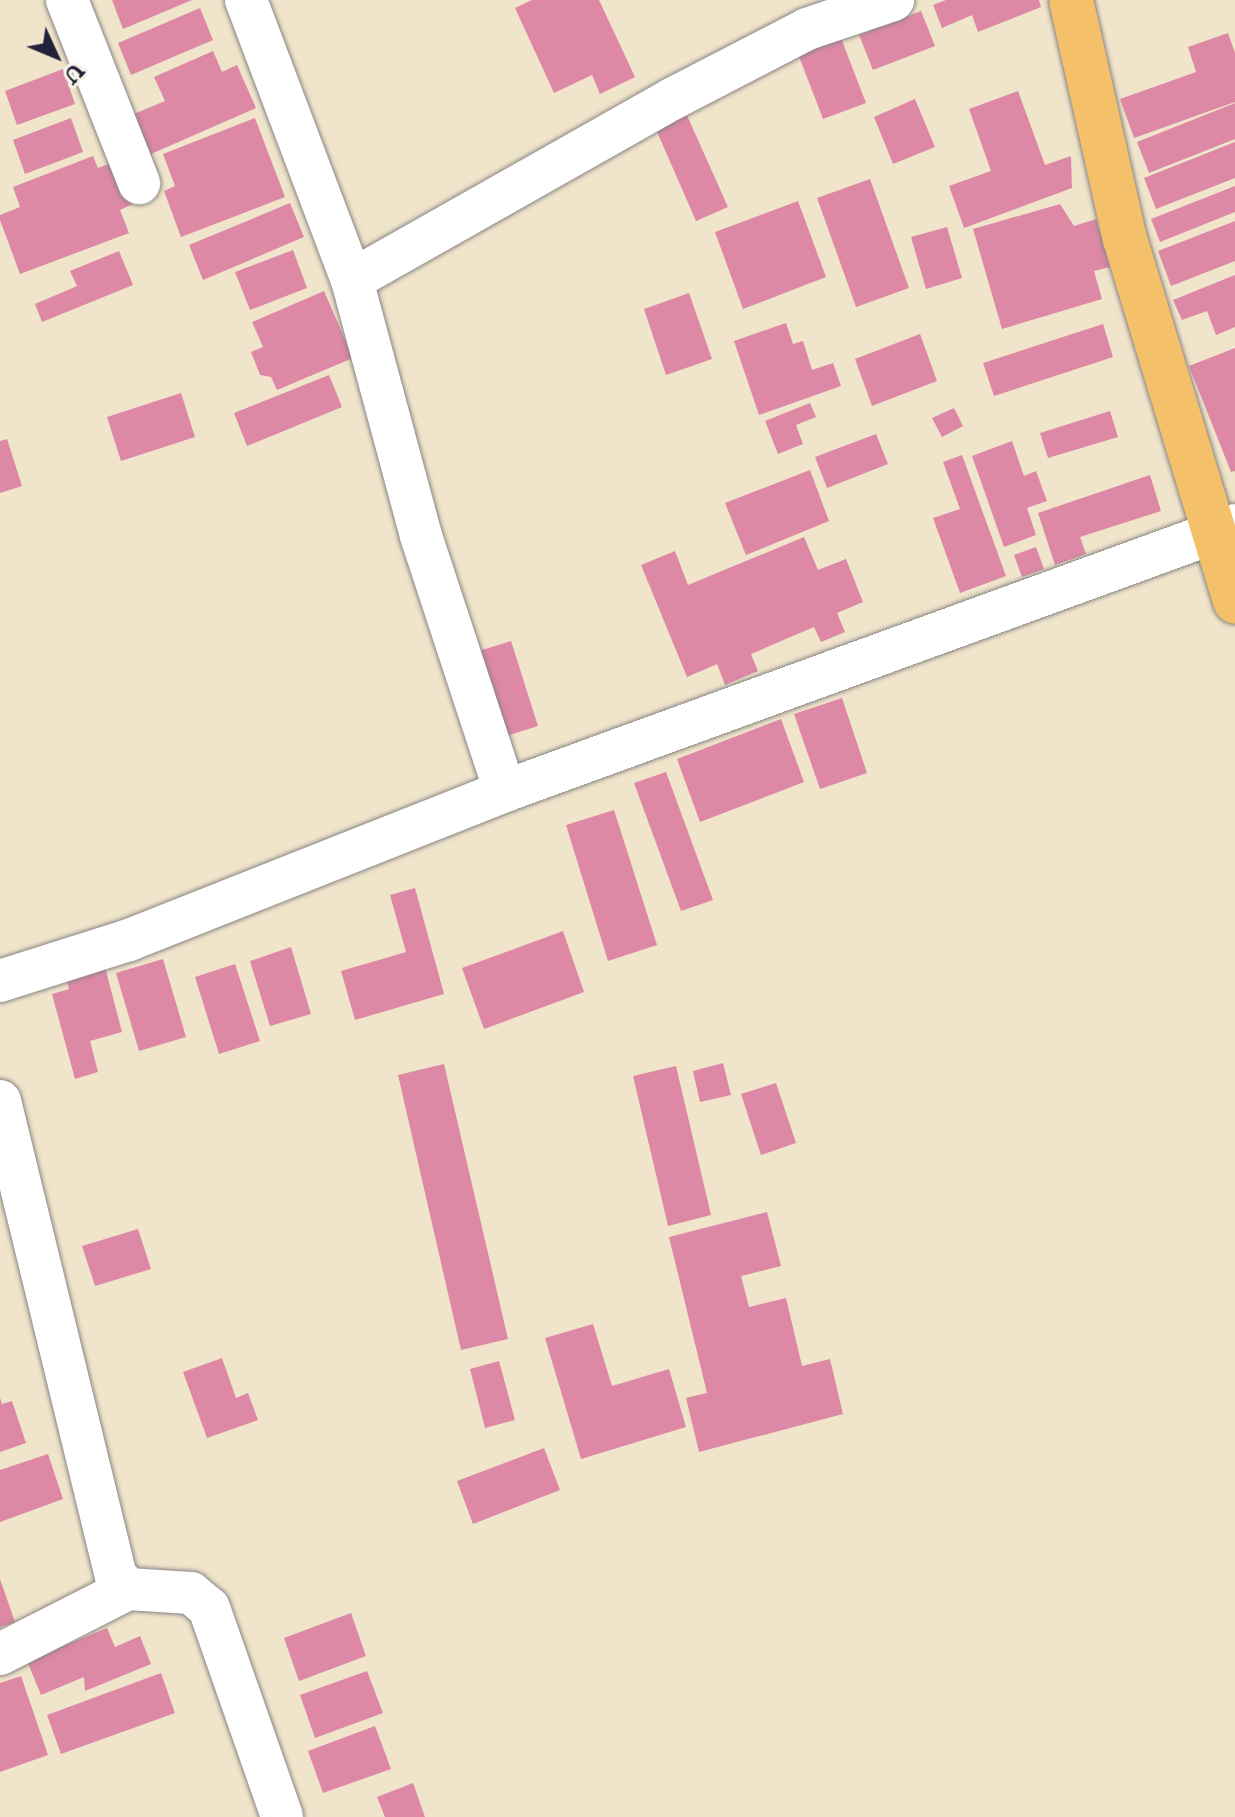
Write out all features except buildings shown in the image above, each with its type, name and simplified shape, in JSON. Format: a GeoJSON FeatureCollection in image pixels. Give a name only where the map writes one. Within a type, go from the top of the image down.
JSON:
{"type":"FeatureCollection","features":[{"type":"Feature","properties":{"kind":"main road"},"geometry":{"type":"LineString","coordinates":[[1071,0],[1125,239],[1224,529],[1235,602]]}},
{"type":"Feature","properties":{"kind":"street"},"geometry":{"type":"LineString","coordinates":[[67,0],[139,183]]}},
{"type":"Feature","properties":{"kind":"street"},"geometry":{"type":"LineString","coordinates":[[246,0],[352,280],[421,536],[505,791]]}},
{"type":"Feature","properties":{"kind":"street"},"geometry":{"type":"LineString","coordinates":[[352,280],[647,113],[802,15],[893,0]]}},
{"type":"Feature","properties":{"kind":"street"},"geometry":{"type":"LineString","coordinates":[[0,981],[129,940],[505,791],[1224,529]]}},
{"type":"Feature","properties":{"kind":"street"},"geometry":{"type":"LineString","coordinates":[[0,1101],[108,1552],[116,1576],[128,1589]]}},
{"type":"Feature","properties":{"kind":"street"},"geometry":{"type":"LineString","coordinates":[[0,1654],[128,1589],[191,1593],[209,1608],[282,1817]]}}]}
